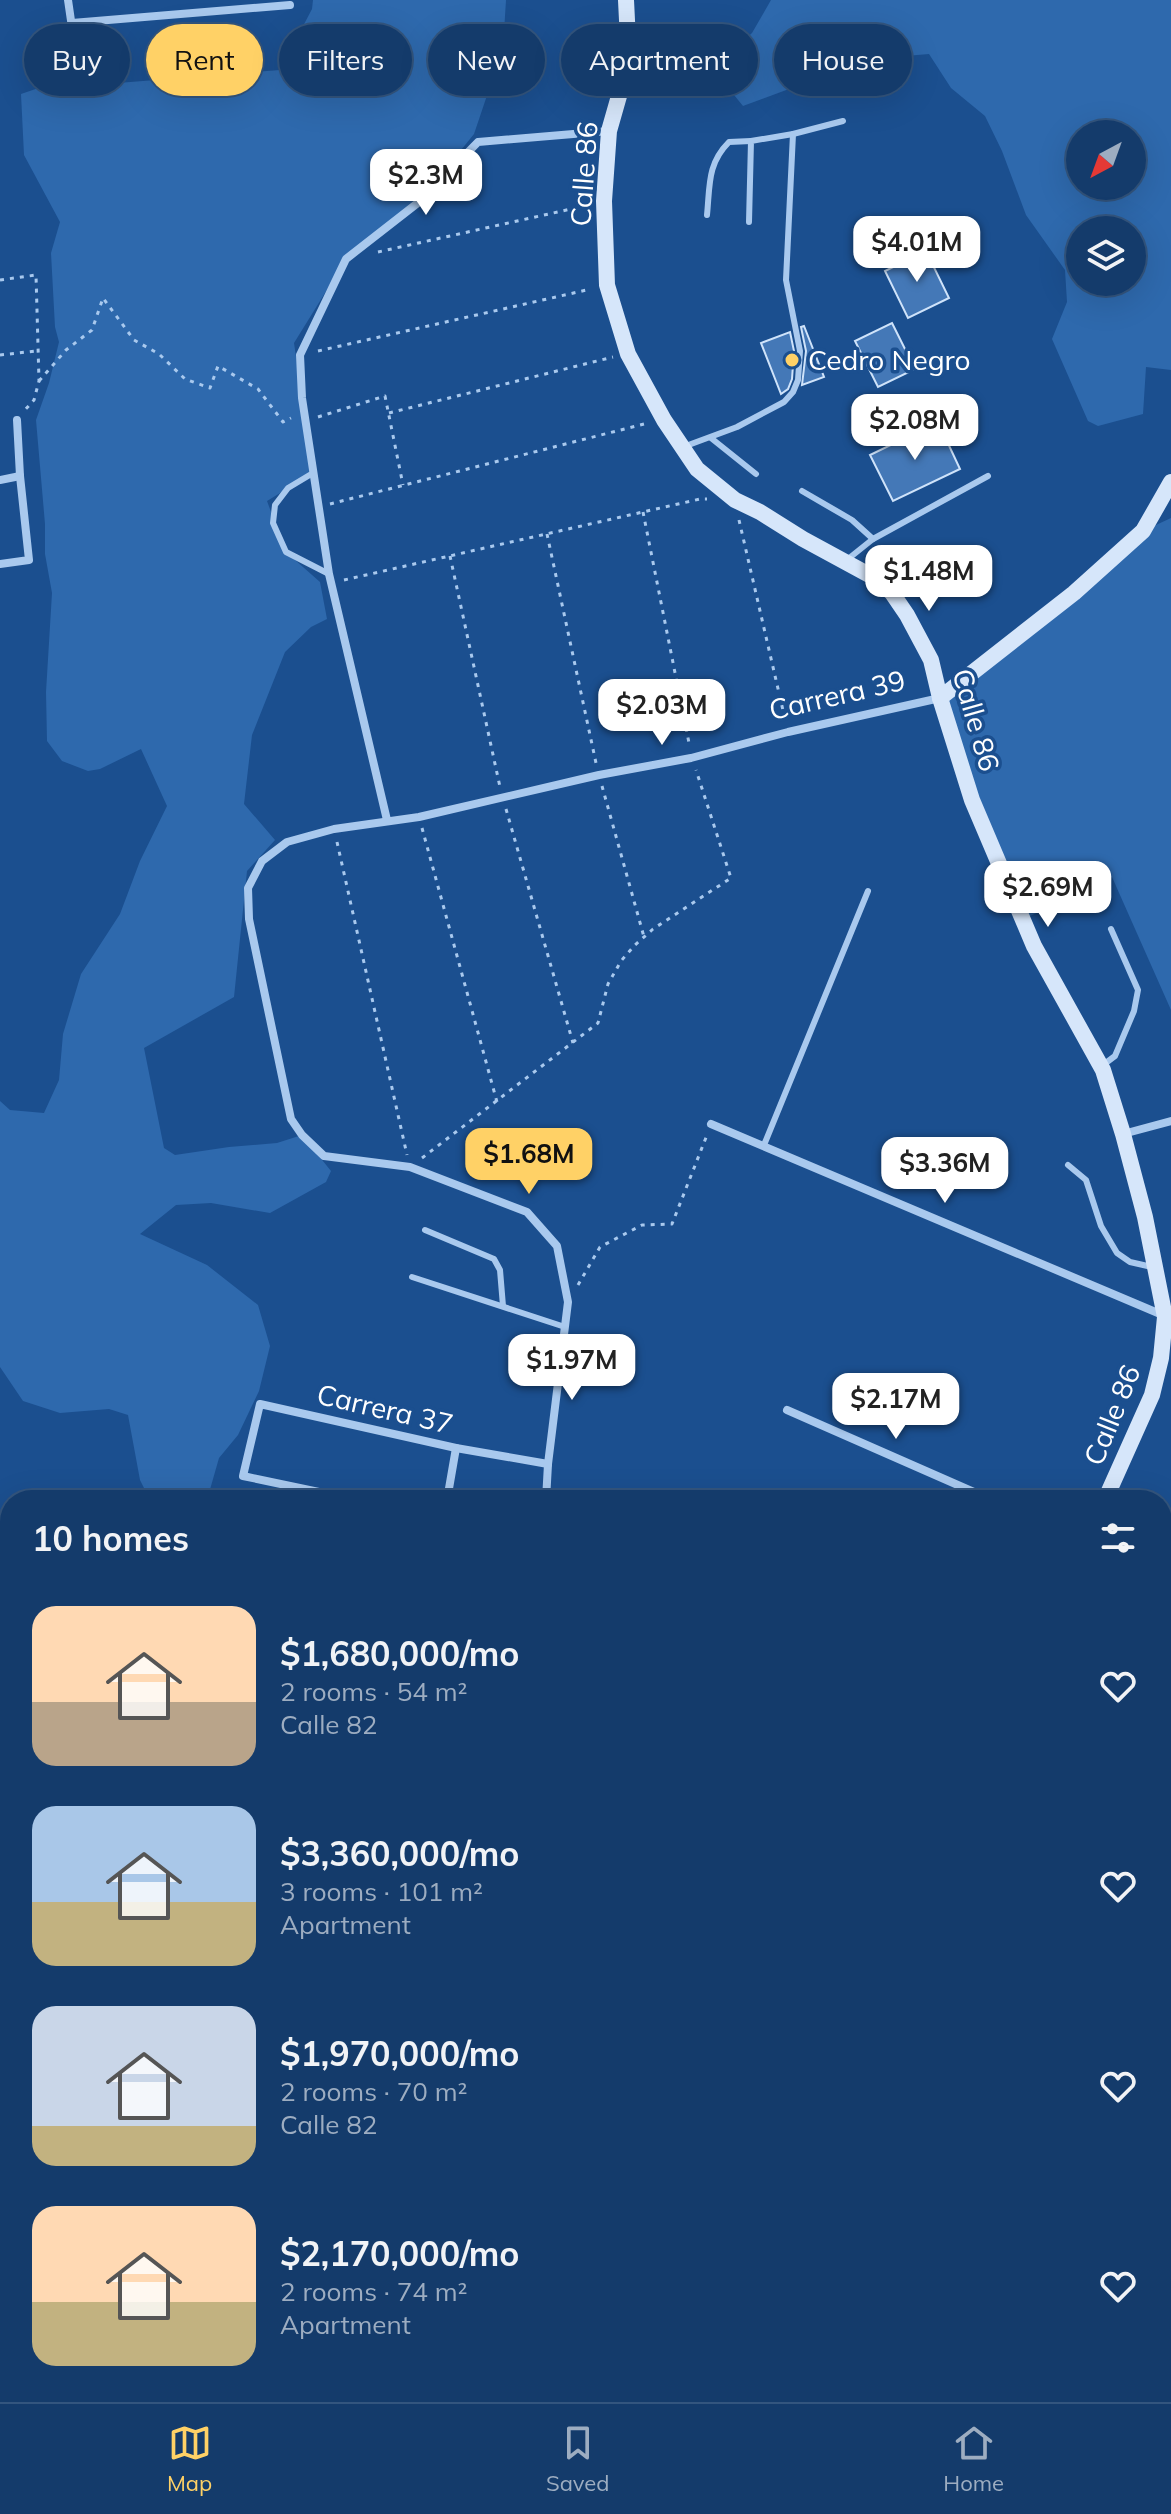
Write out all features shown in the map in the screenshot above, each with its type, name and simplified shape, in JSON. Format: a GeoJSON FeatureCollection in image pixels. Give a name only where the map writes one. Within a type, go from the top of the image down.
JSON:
{"type":"FeatureCollection","features":[{"type":"Feature","properties":{"kind":"main road","name":"Calle 86"},"geometry":{"type":"LineString","coordinates":[[626,0],[629,61],[609,131],[604,201],[607,285],[628,354],[664,420],[697,469],[735,500],[873,577],[892,593],[907,615],[931,660],[972,800],[1034,946],[1101,1067],[1123,1134],[1165,1317],[1161,1358],[1152,1395],[1109,1490]]}},
{"type":"Feature","properties":{"kind":"main road","name":"Carrera 39"},"geometry":{"type":"LineString","coordinates":[[940,698],[1074,593],[1143,531],[1171,482]]}},
{"type":"Feature","properties":{"kind":"street"},"geometry":{"type":"LineString","coordinates":[[68,0],[72,23],[290,5]]}},
{"type":"Feature","properties":{"kind":"street"},"geometry":{"type":"LineString","coordinates":[[387,820],[331,578],[302,398],[300,355],[346,259],[419,202],[478,142],[609,131]]}},
{"type":"Feature","properties":{"kind":"street"},"geometry":{"type":"LineString","coordinates":[[0,564],[29,560],[17,420]]}},
{"type":"Feature","properties":{"kind":"street"},"geometry":{"type":"LineString","coordinates":[[0,480],[20,476]]}},
{"type":"Feature","properties":{"kind":"street","name":"Carrera 39"},"geometry":{"type":"LineString","coordinates":[[410,1167],[324,1156],[302,1135],[291,1119],[249,919],[248,888],[262,861],[287,842],[334,829],[419,817],[599,775],[691,758],[788,732],[940,698]]}},
{"type":"Feature","properties":{"kind":"street"},"geometry":{"type":"LineString","coordinates":[[1123,1134],[1171,1121]]}},
{"type":"Feature","properties":{"kind":"street"},"geometry":{"type":"LineString","coordinates":[[711,1124],[1165,1317]]}},
{"type":"Feature","properties":{"kind":"street"},"geometry":{"type":"LineString","coordinates":[[410,1167],[527,1212],[557,1246],[568,1302],[547,1490]]}},
{"type":"Feature","properties":{"kind":"street","name":"Carrera 37"},"geometry":{"type":"LineString","coordinates":[[310,1490],[243,1476],[260,1404],[456,1448],[548,1464]]}},
{"type":"Feature","properties":{"kind":"street"},"geometry":{"type":"LineString","coordinates":[[787,1410],[969,1490]]}},
{"type":"Feature","properties":{"kind":"street"},"geometry":{"type":"LineString","coordinates":[[449,1490],[456,1448]]}},
{"type":"Feature","properties":{"kind":"lane"},"geometry":{"type":"LineString","coordinates":[[707,215],[711,172],[717,154],[729,142],[793,134],[843,121]]}},
{"type":"Feature","properties":{"kind":"lane"},"geometry":{"type":"LineString","coordinates":[[681,448],[711,438],[784,402],[798,380],[800,351],[786,280],[793,134]]}},
{"type":"Feature","properties":{"kind":"lane"},"geometry":{"type":"LineString","coordinates":[[749,222],[751,141]]}},
{"type":"Feature","properties":{"kind":"lane"},"geometry":{"type":"LineString","coordinates":[[711,438],[756,474]]}},
{"type":"Feature","properties":{"kind":"lane"},"geometry":{"type":"LineString","coordinates":[[313,473],[288,488],[275,505],[273,523],[286,552],[331,578]]}},
{"type":"Feature","properties":{"kind":"lane"},"geometry":{"type":"LineString","coordinates":[[845,561],[873,539],[988,476]]}},
{"type":"Feature","properties":{"kind":"lane"},"geometry":{"type":"LineString","coordinates":[[802,491],[852,520],[873,539]]}},
{"type":"Feature","properties":{"kind":"lane"},"geometry":{"type":"LineString","coordinates":[[764,1145],[868,891]]}},
{"type":"Feature","properties":{"kind":"lane"},"geometry":{"type":"LineString","coordinates":[[1101,1067],[1115,1056],[1134,1011],[1138,990],[1111,929]]}},
{"type":"Feature","properties":{"kind":"lane"},"geometry":{"type":"LineString","coordinates":[[1068,1165],[1086,1180],[1101,1226],[1117,1253],[1130,1262],[1155,1268]]}},
{"type":"Feature","properties":{"kind":"lane"},"geometry":{"type":"LineString","coordinates":[[425,1230],[494,1259],[500,1270],[503,1306]]}},
{"type":"Feature","properties":{"kind":"lane"},"geometry":{"type":"LineString","coordinates":[[412,1277],[565,1327]]}},
{"type":"Feature","properties":{"kind":"path"},"geometry":{"type":"LineString","coordinates":[[376,253],[604,201]]}},
{"type":"Feature","properties":{"kind":"path"},"geometry":{"type":"LineString","coordinates":[[0,280],[36,275],[39,381],[34,400],[17,420]]}},
{"type":"Feature","properties":{"kind":"path"},"geometry":{"type":"LineString","coordinates":[[300,355],[607,285]]}},
{"type":"Feature","properties":{"kind":"path"},"geometry":{"type":"LineString","coordinates":[[39,381],[66,350],[92,330],[103,298],[134,340],[159,354],[185,379],[210,388],[218,366],[258,389],[283,422],[385,396],[403,485]]}},
{"type":"Feature","properties":{"kind":"path"},"geometry":{"type":"LineString","coordinates":[[0,355],[37,351]]}},
{"type":"Feature","properties":{"kind":"path"},"geometry":{"type":"LineString","coordinates":[[389,413],[628,354]]}},
{"type":"Feature","properties":{"kind":"path"},"geometry":{"type":"LineString","coordinates":[[318,507],[664,420]]}},
{"type":"Feature","properties":{"kind":"path"},"geometry":{"type":"LineString","coordinates":[[331,578],[450,556],[700,499],[735,500],[788,732]]}},
{"type":"Feature","properties":{"kind":"path"},"geometry":{"type":"LineString","coordinates":[[334,829],[410,1167],[598,1023],[608,984],[621,961],[644,937],[731,878],[691,758],[643,512]]}},
{"type":"Feature","properties":{"kind":"path"},"geometry":{"type":"LineString","coordinates":[[547,534],[599,775],[644,937]]}},
{"type":"Feature","properties":{"kind":"path"},"geometry":{"type":"LineString","coordinates":[[450,556],[502,797],[573,1043]]}},
{"type":"Feature","properties":{"kind":"path"},"geometry":{"type":"LineString","coordinates":[[419,817],[497,1102]]}},
{"type":"Feature","properties":{"kind":"path"},"geometry":{"type":"LineString","coordinates":[[568,1302],[600,1247],[642,1225],[672,1224],[711,1124]]}},
{"type":"Feature","properties":{"kind":"shaded area"},"geometry":{"type":"Polygon","coordinates":[[[313,0],[506,0],[504,24],[428,24],[428,96],[487,96],[474,134],[419,202],[346,259],[294,343],[313,473],[267,501],[286,552],[320,582],[327,619],[311,627],[285,652],[252,735],[244,804],[275,840],[247,871],[234,997],[144,1048],[164,1148],[175,1155],[277,1143],[302,1135],[331,1171],[326,1182],[270,1213],[211,1203],[176,1205],[140,1234],[207,1265],[258,1305],[270,1346],[259,1391],[238,1435],[219,1458],[210,1490],[145,1490],[140,1480],[128,1415],[109,1409],[60,1413],[23,1401],[0,1367],[0,1101],[10,1110],[44,1113],[59,1080],[63,1034],[81,974],[120,914],[140,861],[167,806],[141,749],[100,769],[88,771],[62,761],[47,741],[46,692],[52,593],[45,554],[36,420],[59,342],[55,327],[51,253],[60,222],[24,155],[21,94],[130,96],[130,82],[146,81],[146,96],[263,96],[263,71],[279,70],[279,96],[412,96],[412,24],[304,24],[313,0]]]}},
{"type":"Feature","properties":{"kind":"shaded area"},"geometry":{"type":"Polygon","coordinates":[[[771,0],[1171,0],[1171,370],[1146,367],[1143,414],[1098,426],[1088,421],[1052,339],[1067,296],[1146,296],[1146,216],[1066,216],[1066,286],[1065,270],[1026,215],[985,116],[951,88],[929,54],[912,55],[912,24],[774,24],[774,95],[743,106],[735,96],[758,96],[757,24],[771,0]]]}},
{"type":"Feature","properties":{"kind":"shaded area"},"geometry":{"type":"Polygon","coordinates":[[[1171,518],[1171,1010],[1112,877],[1028,917],[981,806],[946,697],[1143,531],[1171,518]]]}},
{"type":"Feature","properties":{"kind":"building","name":"Cedro Negro"},"geometry":{"type":"Polygon","coordinates":[[[926,251],[949,298],[908,318],[885,271],[926,251]]]}},
{"type":"Feature","properties":{"kind":"building","name":"Cedro Negro"},"geometry":{"type":"Polygon","coordinates":[[[892,323],[915,369],[878,387],[855,341],[892,323]]]}},
{"type":"Feature","properties":{"kind":"building"},"geometry":{"type":"Polygon","coordinates":[[[804,326],[824,377],[802,385],[806,351],[801,327],[804,326]]]}},
{"type":"Feature","properties":{"kind":"building"},"geometry":{"type":"Polygon","coordinates":[[[790,332],[794,351],[792,379],[788,389],[781,394],[761,343],[790,332]]]}},
{"type":"Feature","properties":{"kind":"building"},"geometry":{"type":"Polygon","coordinates":[[[938,422],[960,469],[893,501],[870,455],[938,422]]]}},
{"type":"Feature","properties":{"kind":"place","name":"Cedro Negro"},"geometry":{"type":"Point","coordinates":[792,360]}}]}
